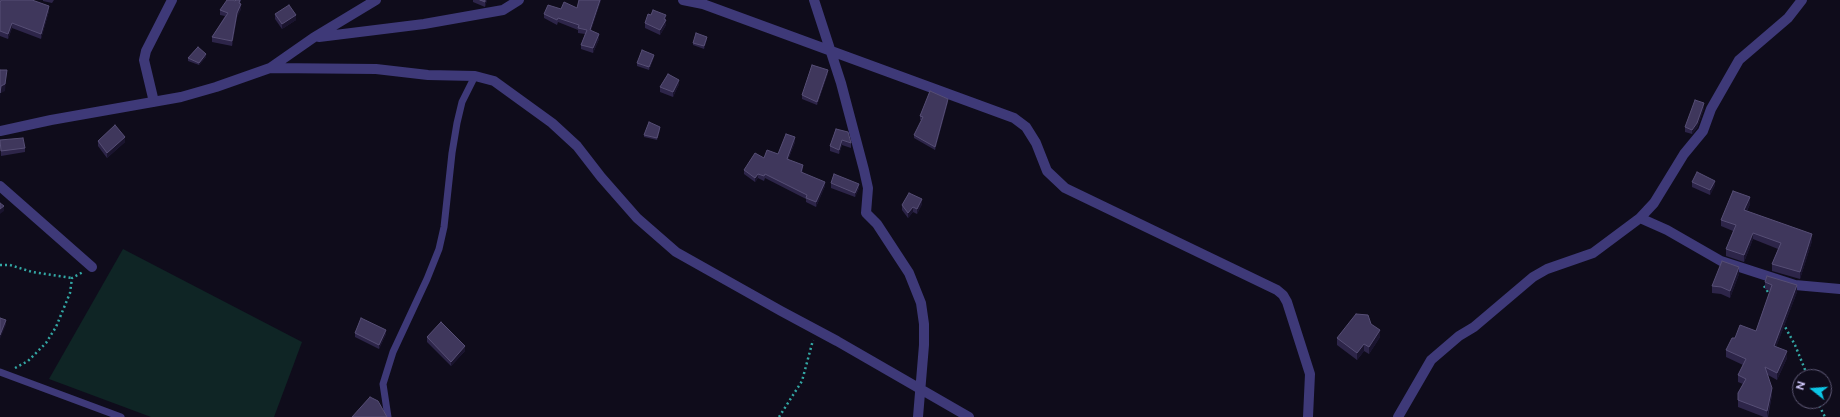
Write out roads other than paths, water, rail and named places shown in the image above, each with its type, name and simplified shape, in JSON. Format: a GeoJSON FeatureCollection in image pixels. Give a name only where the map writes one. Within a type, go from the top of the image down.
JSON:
{"type":"FeatureCollection","features":[{"type":"Feature","properties":{"kind":"street"},"geometry":{"type":"LineString","coordinates":[[154,102],[144,60],[146,51],[172,0]]}},
{"type":"Feature","properties":{"kind":"street"},"geometry":{"type":"LineString","coordinates":[[0,131],[51,120],[181,97],[216,87],[270,68],[313,38],[376,0]]}},
{"type":"Feature","properties":{"kind":"street"},"geometry":{"type":"LineString","coordinates":[[313,38],[424,24],[503,10],[519,0]]}},
{"type":"Feature","properties":{"kind":"street"},"geometry":{"type":"LineString","coordinates":[[683,0],[703,4],[1014,118],[1026,127],[1036,143],[1047,171],[1065,188],[1277,290],[1288,302],[1310,374],[1308,417]]}},
{"type":"Feature","properties":{"kind":"street"},"geometry":{"type":"LineString","coordinates":[[814,0],[831,51],[868,188],[866,213],[877,224],[909,273],[921,303],[924,324],[918,417]]}},
{"type":"Feature","properties":{"kind":"street"},"geometry":{"type":"LineString","coordinates":[[1398,417],[1431,360],[1458,336],[1488,315],[1533,276],[1547,269],[1593,253],[1640,218],[1654,203],[1684,154],[1703,131],[1711,109],[1739,60],[1788,18],[1802,0]]}},
{"type":"Feature","properties":{"kind":"street"},"geometry":{"type":"LineString","coordinates":[[270,68],[376,69],[428,75],[475,76],[494,82],[552,123],[577,146],[601,178],[637,218],[676,252],[920,387],[969,417]]}},
{"type":"Feature","properties":{"kind":"street"},"geometry":{"type":"LineString","coordinates":[[0,186],[92,267]]}},
{"type":"Feature","properties":{"kind":"street"},"geometry":{"type":"LineString","coordinates":[[1640,218],[1667,230],[1721,260],[1760,274],[1795,285],[1840,289]]}},
{"type":"Feature","properties":{"kind":"lane"},"geometry":{"type":"LineString","coordinates":[[388,417],[383,384],[393,352],[427,279],[439,249],[444,227],[452,153],[457,123],[462,102],[475,76]]}},
{"type":"Feature","properties":{"kind":"lane"},"geometry":{"type":"LineString","coordinates":[[2,373],[121,417]]}}]}
